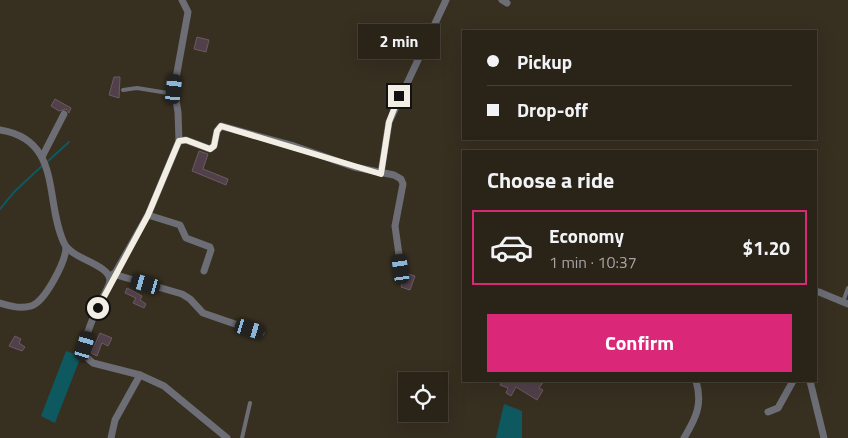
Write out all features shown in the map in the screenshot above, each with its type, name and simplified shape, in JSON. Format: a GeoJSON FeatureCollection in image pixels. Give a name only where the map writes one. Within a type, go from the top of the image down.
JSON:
{"type":"FeatureCollection","features":[{"type":"Feature","properties":{"kind":"street"},"geometry":{"type":"LineString","coordinates":[[182,0],[188,12],[175,78],[174,94],[178,112],[179,141],[148,215],[111,274],[110,282],[98,308],[84,351],[88,359],[93,363],[140,375],[164,386],[181,398],[227,438]]}},
{"type":"Feature","properties":{"kind":"street"},"geometry":{"type":"LineString","coordinates":[[381,174],[386,136],[393,112],[446,0]]}},
{"type":"Feature","properties":{"kind":"street"},"geometry":{"type":"LineString","coordinates":[[44,162],[64,114]]}},
{"type":"Feature","properties":{"kind":"street"},"geometry":{"type":"LineString","coordinates":[[179,141],[186,140],[210,149],[214,146],[217,131],[221,126],[381,174],[394,175],[401,179],[404,184],[395,226],[401,269]]}},
{"type":"Feature","properties":{"kind":"street"},"geometry":{"type":"LineString","coordinates":[[0,130],[24,137],[44,162],[52,188],[60,232],[69,254],[111,274],[182,294],[190,299],[203,313],[261,333]]}},
{"type":"Feature","properties":{"kind":"street"},"geometry":{"type":"LineString","coordinates":[[148,215],[180,226],[186,238],[210,247],[211,250],[204,271]]}},
{"type":"Feature","properties":{"kind":"street"},"geometry":{"type":"LineString","coordinates":[[0,303],[24,307],[34,305],[46,292],[69,254]]}},
{"type":"Feature","properties":{"kind":"street"},"geometry":{"type":"LineString","coordinates":[[819,292],[846,303]]}},
{"type":"Feature","properties":{"kind":"street"},"geometry":{"type":"LineString","coordinates":[[111,438],[118,413],[140,375]]}},
{"type":"Feature","properties":{"kind":"street"},"geometry":{"type":"LineString","coordinates":[[684,438],[700,404],[700,394],[696,382]]}},
{"type":"Feature","properties":{"kind":"street"},"geometry":{"type":"LineString","coordinates":[[768,412],[778,408],[793,382]]}},
{"type":"Feature","properties":{"kind":"street"},"geometry":{"type":"LineString","coordinates":[[810,382],[824,438]]}},
{"type":"Feature","properties":{"kind":"lane"},"geometry":{"type":"LineString","coordinates":[[123,90],[152,90],[174,94]]}},
{"type":"Feature","properties":{"kind":"lane"},"geometry":{"type":"LineString","coordinates":[[846,303],[848,288]]}},
{"type":"Feature","properties":{"kind":"lane"},"geometry":{"type":"LineString","coordinates":[[242,438],[250,402]]}},
{"type":"Feature","properties":{"kind":"water"},"geometry":{"type":"Polygon","coordinates":[[[66,351],[81,356],[55,423],[41,416],[66,351]]]}},
{"type":"Feature","properties":{"kind":"water"},"geometry":{"type":"Polygon","coordinates":[[[504,404],[522,411],[522,438],[496,438],[504,404]]]}},
{"type":"Feature","properties":{"kind":"building"},"geometry":{"type":"Polygon","coordinates":[[[197,37],[209,40],[206,52],[194,49],[197,37]]]}},
{"type":"Feature","properties":{"kind":"building"},"geometry":{"type":"Polygon","coordinates":[[[114,77],[120,77],[119,98],[109,95],[114,77]]]}},
{"type":"Feature","properties":{"kind":"building"},"geometry":{"type":"Polygon","coordinates":[[[55,99],[71,108],[69,113],[66,109],[59,111],[51,106],[55,99]]]}},
{"type":"Feature","properties":{"kind":"building"},"geometry":{"type":"Polygon","coordinates":[[[199,151],[208,154],[203,169],[228,179],[226,185],[192,171],[199,151]]]}},
{"type":"Feature","properties":{"kind":"building"},"geometry":{"type":"Polygon","coordinates":[[[405,273],[415,276],[410,290],[401,287],[405,273]]]}},
{"type":"Feature","properties":{"kind":"building"},"geometry":{"type":"Polygon","coordinates":[[[127,288],[142,296],[140,300],[146,304],[144,308],[133,303],[136,298],[125,293],[127,288]]]}},
{"type":"Feature","properties":{"kind":"building"},"geometry":{"type":"Polygon","coordinates":[[[100,333],[112,338],[108,346],[102,343],[97,356],[91,353],[100,333]]]}},
{"type":"Feature","properties":{"kind":"building"},"geometry":{"type":"Polygon","coordinates":[[[15,336],[21,339],[19,343],[25,347],[22,351],[9,346],[15,336]]]}},
{"type":"Feature","properties":{"kind":"building"},"geometry":{"type":"Polygon","coordinates":[[[502,382],[543,382],[539,388],[543,390],[537,400],[516,387],[511,396],[506,393],[508,388],[500,385],[502,382]]]}},
{"type":"Feature","properties":{"kind":"waterway"},"geometry":{"type":"LineString","coordinates":[[47,162],[69,142]]}},
{"type":"Feature","properties":{"kind":"waterway"},"geometry":{"type":"LineString","coordinates":[[0,209],[15,191],[43,165]]}},
{"type":"Feature","properties":{"kind":"route"},"geometry":{"type":"LineString","coordinates":[[98,308],[148,215],[179,141],[191,141],[210,149],[214,146],[217,131],[221,126],[294,146],[381,174],[389,122],[399,96]]}}]}
